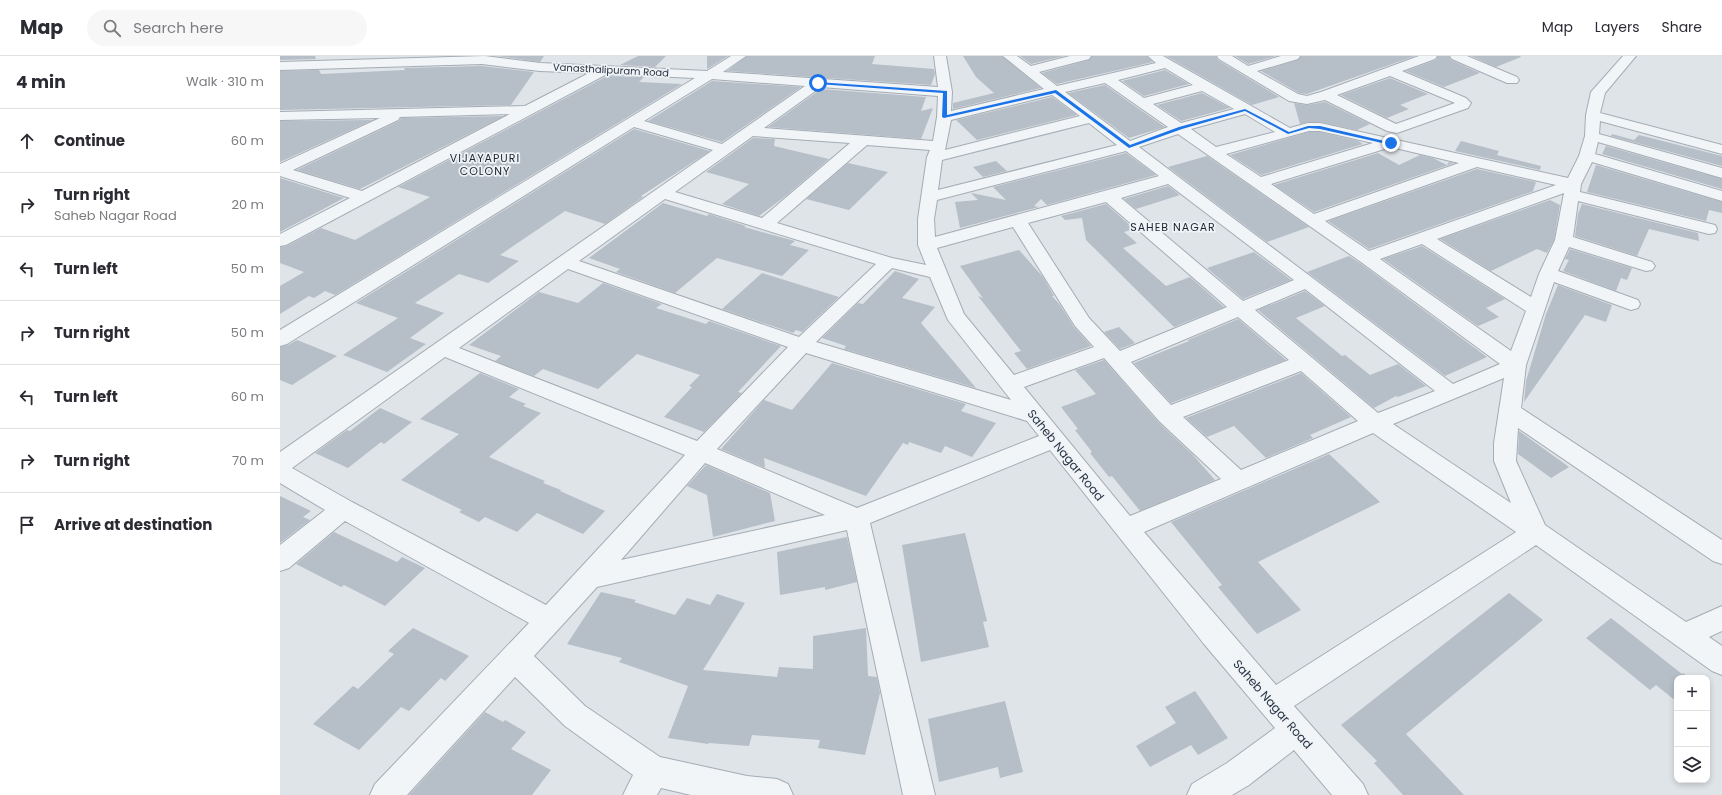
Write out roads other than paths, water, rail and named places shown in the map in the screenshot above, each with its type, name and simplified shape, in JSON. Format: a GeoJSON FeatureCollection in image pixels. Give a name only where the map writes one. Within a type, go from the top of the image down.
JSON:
{"type":"FeatureCollection","features":[{"type":"Feature","properties":{"kind":"street"},"geometry":{"type":"LineString","coordinates":[[280,339],[634,123],[740,56]]}},
{"type":"Feature","properties":{"kind":"street","name":"Saheb Nagar Road"},"geometry":{"type":"LineString","coordinates":[[940,56],[945,92],[944,117],[926,220],[927,245],[955,316],[1053,440],[1126,529],[1272,703],[1352,795]]}},
{"type":"Feature","properties":{"kind":"street"},"geometry":{"type":"LineString","coordinates":[[1009,56],[1307,281],[1451,393]]}},
{"type":"Feature","properties":{"kind":"street"},"geometry":{"type":"LineString","coordinates":[[1028,70],[1085,56]]}},
{"type":"Feature","properties":{"kind":"street"},"geometry":{"type":"LineString","coordinates":[[1154,56],[1245,110],[1288,133]]}},
{"type":"Feature","properties":{"kind":"street"},"geometry":{"type":"LineString","coordinates":[[1223,56],[1294,98],[1307,100],[1326,95],[1430,56]]}},
{"type":"Feature","properties":{"kind":"street"},"geometry":{"type":"LineString","coordinates":[[1246,70],[1294,56]]}},
{"type":"Feature","properties":{"kind":"street"},"geometry":{"type":"LineString","coordinates":[[1456,56],[1512,80]]}},
{"type":"Feature","properties":{"kind":"street"},"geometry":{"type":"LineString","coordinates":[[1536,532],[1505,461],[1505,443],[1516,365],[1548,274],[1564,240],[1572,189],[1588,156],[1598,92],[1615,70],[1630,56]]}},
{"type":"Feature","properties":{"kind":"street","name":"Vanasthalipuram Road"},"geometry":{"type":"LineString","coordinates":[[281,66],[329,61],[480,58],[540,67],[709,75],[945,92]]}},
{"type":"Feature","properties":{"kind":"street"},"geometry":{"type":"LineString","coordinates":[[944,117],[1167,64]]}},
{"type":"Feature","properties":{"kind":"street"},"geometry":{"type":"LineString","coordinates":[[280,241],[604,70]]}},
{"type":"Feature","properties":{"kind":"street"},"geometry":{"type":"LineString","coordinates":[[1326,95],[1392,128],[1397,129],[1463,105],[1464,103],[1390,71]]}},
{"type":"Feature","properties":{"kind":"street"},"geometry":{"type":"LineString","coordinates":[[1108,79],[1367,258],[1516,365]]}},
{"type":"Feature","properties":{"kind":"street"},"geometry":{"type":"LineString","coordinates":[[280,464],[724,148],[818,83]]}},
{"type":"Feature","properties":{"kind":"street"},"geometry":{"type":"LineString","coordinates":[[1143,102],[1204,86]]}},
{"type":"Feature","properties":{"kind":"street"},"geometry":{"type":"LineString","coordinates":[[280,116],[529,110]]}},
{"type":"Feature","properties":{"kind":"street"},"geometry":{"type":"LineString","coordinates":[[930,197],[1129,146],[1180,128],[1245,110]]}},
{"type":"Feature","properties":{"kind":"street"},"geometry":{"type":"LineString","coordinates":[[280,170],[400,114]]}},
{"type":"Feature","properties":{"kind":"street"},"geometry":{"type":"LineString","coordinates":[[1594,115],[1722,150]]}},
{"type":"Feature","properties":{"kind":"street"},"geometry":{"type":"LineString","coordinates":[[750,131],[862,141],[937,152],[1091,118]]}},
{"type":"Feature","properties":{"kind":"street"},"geometry":{"type":"LineString","coordinates":[[634,123],[724,148]]}},
{"type":"Feature","properties":{"kind":"street"},"geometry":{"type":"LineString","coordinates":[[1215,152],[1308,127],[1320,127],[1476,162],[1709,228]]}},
{"type":"Feature","properties":{"kind":"street"},"geometry":{"type":"LineString","coordinates":[[1592,136],[1722,173]]}},
{"type":"Feature","properties":{"kind":"street"},"geometry":{"type":"LineString","coordinates":[[766,224],[862,141]]}},
{"type":"Feature","properties":{"kind":"street"},"geometry":{"type":"LineString","coordinates":[[1259,183],[1391,143]]}},
{"type":"Feature","properties":{"kind":"street"},"geometry":{"type":"LineString","coordinates":[[1588,156],[1722,196]]}},
{"type":"Feature","properties":{"kind":"street"},"geometry":{"type":"LineString","coordinates":[[1312,220],[1476,162]]}},
{"type":"Feature","properties":{"kind":"street"},"geometry":{"type":"LineString","coordinates":[[280,170],[364,197]]}},
{"type":"Feature","properties":{"kind":"street"},"geometry":{"type":"LineString","coordinates":[[927,245],[1170,178]]}},
{"type":"Feature","properties":{"kind":"street"},"geometry":{"type":"LineString","coordinates":[[1367,258],[1423,237],[1572,189]]}},
{"type":"Feature","properties":{"kind":"street"},"geometry":{"type":"LineString","coordinates":[[661,193],[888,262],[938,273]]}},
{"type":"Feature","properties":{"kind":"street"},"geometry":{"type":"LineString","coordinates":[[1109,196],[1376,423],[1536,532],[1722,662]]}},
{"type":"Feature","properties":{"kind":"street"},"geometry":{"type":"LineString","coordinates":[[1018,221],[1082,322],[1167,415],[1238,481]]}},
{"type":"Feature","properties":{"kind":"street"},"geometry":{"type":"LineString","coordinates":[[1423,237],[1535,308]]}},
{"type":"Feature","properties":{"kind":"street"},"geometry":{"type":"LineString","coordinates":[[1564,240],[1646,266]]}},
{"type":"Feature","properties":{"kind":"street"},"geometry":{"type":"LineString","coordinates":[[565,262],[802,345],[1034,415]]}},
{"type":"Feature","properties":{"kind":"street"},"geometry":{"type":"LineString","coordinates":[[386,795],[516,658],[701,452],[802,345],[888,262]]}},
{"type":"Feature","properties":{"kind":"street"},"geometry":{"type":"LineString","coordinates":[[1548,274],[1631,304]]}},
{"type":"Feature","properties":{"kind":"street"},"geometry":{"type":"LineString","coordinates":[[1010,384],[1113,355],[1242,309],[1307,281]]}},
{"type":"Feature","properties":{"kind":"street"},"geometry":{"type":"LineString","coordinates":[[443,349],[701,452],[857,518]]}},
{"type":"Feature","properties":{"kind":"street"},"geometry":{"type":"LineString","coordinates":[[1167,415],[1304,362]]}},
{"type":"Feature","properties":{"kind":"street"},"geometry":{"type":"LineString","coordinates":[[1126,529],[1516,365]]}},
{"type":"Feature","properties":{"kind":"street"},"geometry":{"type":"LineString","coordinates":[[1510,412],[1722,553]]}},
{"type":"Feature","properties":{"kind":"street"},"geometry":{"type":"LineString","coordinates":[[589,578],[857,518],[1053,440]]}},
{"type":"Feature","properties":{"kind":"street"},"geometry":{"type":"LineString","coordinates":[[280,472],[343,509],[549,620]]}},
{"type":"Feature","properties":{"kind":"street"},"geometry":{"type":"LineString","coordinates":[[280,560],[343,509]]}},
{"type":"Feature","properties":{"kind":"street"},"geometry":{"type":"LineString","coordinates":[[857,518],[918,795]]}},
{"type":"Feature","properties":{"kind":"street"},"geometry":{"type":"LineString","coordinates":[[1272,703],[1536,532]]}},
{"type":"Feature","properties":{"kind":"street"},"geometry":{"type":"LineString","coordinates":[[1684,636],[1722,618]]}},
{"type":"Feature","properties":{"kind":"street"},"geometry":{"type":"LineString","coordinates":[[516,658],[646,783],[778,795]]}},
{"type":"Feature","properties":{"kind":"street"},"geometry":{"type":"LineString","coordinates":[[1203,795],[1238,774],[1296,730]]}},
{"type":"Feature","properties":{"kind":"district","name":"VIJAYAPURI COLONY"},"geometry":{"type":"Point","coordinates":[485,164]}},
{"type":"Feature","properties":{"kind":"district","name":"SAHEB NAGAR"},"geometry":{"type":"Point","coordinates":[1173,227]}}]}
